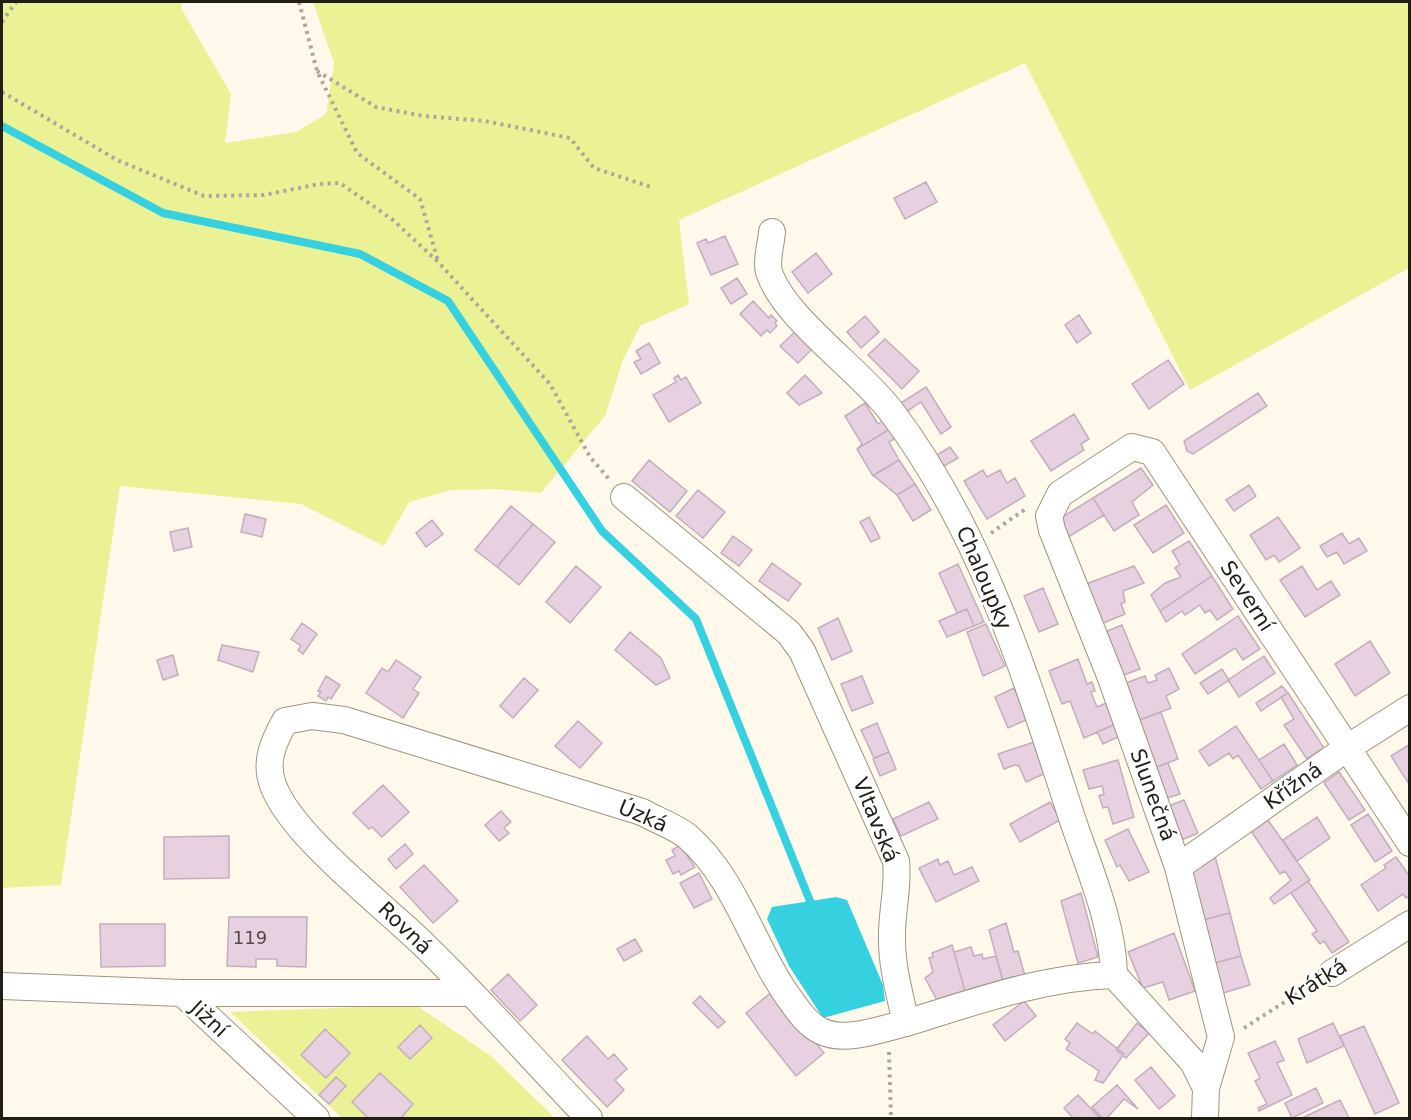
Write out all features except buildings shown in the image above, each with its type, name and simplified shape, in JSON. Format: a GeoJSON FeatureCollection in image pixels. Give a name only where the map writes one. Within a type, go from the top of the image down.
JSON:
{"type":"FeatureCollection","features":[{"type":"Feature","properties":{"kind":"street","name":"Chaloupky"},"geometry":{"type":"LineString","coordinates":[[772,232],[768,270],[783,300],[879,394],[922,452],[976,550],[1031,693],[1107,925],[1114,975]]}},
{"type":"Feature","properties":{"kind":"street","name":"Severní"},"geometry":{"type":"LineString","coordinates":[[1056,501],[1132,447],[1152,452],[1410,843]]}},
{"type":"Feature","properties":{"kind":"street","name":"Vltavská"},"geometry":{"type":"LineString","coordinates":[[624,497],[777,621],[802,651],[896,861],[898,882],[892,938],[897,1025]]}},
{"type":"Feature","properties":{"kind":"street","name":"Slunečná"},"geometry":{"type":"LineString","coordinates":[[1056,501],[1049,516],[1052,530],[1111,678],[1178,867],[1221,1036]]}},
{"type":"Feature","properties":{"kind":"street","name":"Křížná"},"geometry":{"type":"LineString","coordinates":[[1178,867],[1347,748],[1410,708]]}},
{"type":"Feature","properties":{"kind":"street","name":"Úzká"},"geometry":{"type":"LineString","coordinates":[[285,720],[312,716],[344,720],[642,812],[686,835],[713,865],[778,981],[806,1020],[820,1031],[836,1036],[897,1025]]}},
{"type":"Feature","properties":{"kind":"street","name":"Rovná"},"geometry":{"type":"LineString","coordinates":[[285,720],[272,745],[270,769],[273,785],[283,804],[304,832],[423,944],[589,1119]]}},
{"type":"Feature","properties":{"kind":"street","name":"Krátká"},"geometry":{"type":"LineString","coordinates":[[1332,973],[1410,924]]}},
{"type":"Feature","properties":{"kind":"street"},"geometry":{"type":"LineString","coordinates":[[897,1025],[1042,984],[1080,976],[1114,975],[1179,1044],[1193,1062],[1206,1088]]}},
{"type":"Feature","properties":{"kind":"street","name":"Jižní"},"geometry":{"type":"LineString","coordinates":[[2,986],[182,993],[316,1119]]}},
{"type":"Feature","properties":{"kind":"street"},"geometry":{"type":"LineString","coordinates":[[182,993],[468,993]]}},
{"type":"Feature","properties":{"kind":"street"},"geometry":{"type":"LineString","coordinates":[[1205,1119],[1206,1088],[1221,1036]]}},
{"type":"Feature","properties":{"kind":"path"},"geometry":{"type":"LineString","coordinates":[[2,22],[16,2]]}},
{"type":"Feature","properties":{"kind":"path"},"geometry":{"type":"LineString","coordinates":[[299,2],[317,71],[357,153],[420,199],[438,262]]}},
{"type":"Feature","properties":{"kind":"path"},"geometry":{"type":"LineString","coordinates":[[317,71],[376,107],[423,116],[485,121],[570,138],[594,168],[651,187]]}},
{"type":"Feature","properties":{"kind":"path"},"geometry":{"type":"LineString","coordinates":[[2,92],[117,160],[204,196],[264,195],[319,184],[340,183],[393,220],[438,262],[550,384],[591,457],[624,497]]}},
{"type":"Feature","properties":{"kind":"path"},"geometry":{"type":"LineString","coordinates":[[976,550],[990,546],[991,532],[1043,497],[1056,501]]}},
{"type":"Feature","properties":{"kind":"path","name":"Krátká"},"geometry":{"type":"LineString","coordinates":[[1221,1036],[1238,1032],[1332,973]]}},
{"type":"Feature","properties":{"kind":"path"},"geometry":{"type":"LineString","coordinates":[[891,1119],[897,1025]]}},
{"type":"Feature","properties":{"kind":"green space"},"geometry":{"type":"Polygon","coordinates":[[[2,2],[183,2],[181,8],[231,94],[225,143],[296,132],[326,114],[334,63],[313,2],[1409,2],[1409,268],[1190,390],[1025,63],[679,220],[689,304],[640,326],[623,360],[605,416],[541,493],[496,489],[451,490],[409,502],[384,546],[301,504],[120,486],[61,885],[2,888],[2,2]]]}},
{"type":"Feature","properties":{"kind":"green space"},"geometry":{"type":"Polygon","coordinates":[[[416,1005],[491,1056],[555,1118],[342,1118],[230,1012],[416,1005]]]}},
{"type":"Feature","properties":{"kind":"water"},"geometry":{"type":"Polygon","coordinates":[[[836,897],[847,900],[883,985],[885,1001],[823,1018],[789,966],[767,919],[772,907],[836,897]]]}},
{"type":"Feature","properties":{"kind":"waterway"},"geometry":{"type":"LineString","coordinates":[[2,126],[163,213],[360,254],[448,301],[602,531],[696,619],[810,901]]}}]}
